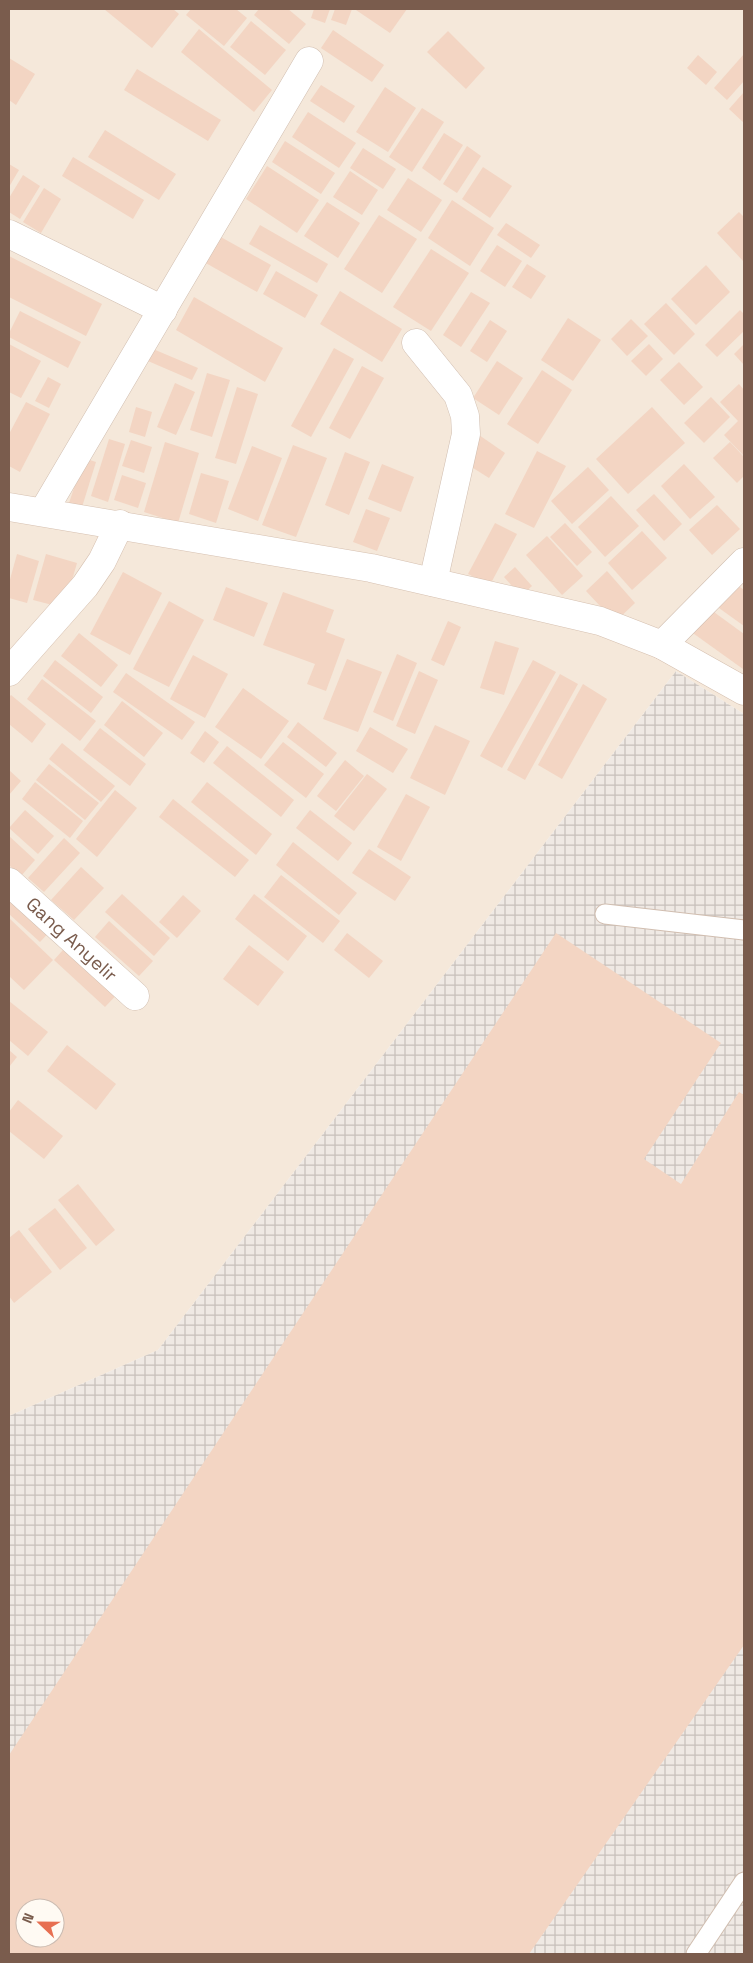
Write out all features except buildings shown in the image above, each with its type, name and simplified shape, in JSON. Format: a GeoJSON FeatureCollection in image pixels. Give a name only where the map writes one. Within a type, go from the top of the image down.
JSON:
{"type":"FeatureCollection","features":[{"type":"Feature","properties":{"kind":"street"},"geometry":{"type":"LineString","coordinates":[[43,512],[309,61]]}},
{"type":"Feature","properties":{"kind":"street"},"geometry":{"type":"LineString","coordinates":[[9,234],[163,310]]}},
{"type":"Feature","properties":{"kind":"street"},"geometry":{"type":"LineString","coordinates":[[416,343],[458,394],[465,416],[466,434],[432,582]]}},
{"type":"Feature","properties":{"kind":"street"},"geometry":{"type":"LineString","coordinates":[[9,507],[120,524],[371,568],[600,621],[662,645],[744,691]]}},
{"type":"Feature","properties":{"kind":"street"},"geometry":{"type":"LineString","coordinates":[[9,672],[85,586],[102,561],[120,524]]}},
{"type":"Feature","properties":{"kind":"street"},"geometry":{"type":"LineString","coordinates":[[662,645],[744,562]]}},
{"type":"Feature","properties":{"kind":"street","name":"Gang Anyelir"},"geometry":{"type":"LineString","coordinates":[[9,882],[135,996]]}},
{"type":"Feature","properties":{"kind":"lane"},"geometry":{"type":"LineString","coordinates":[[604,914],[744,930]]}},
{"type":"Feature","properties":{"kind":"lane"},"geometry":{"type":"LineString","coordinates":[[697,1954],[744,1882]]}},
{"type":"Feature","properties":{"kind":"shaded area"},"geometry":{"type":"Polygon","coordinates":[[[9,9],[744,9],[744,714],[676,671],[158,1350],[9,1416],[9,9]]]}},
{"type":"Feature","properties":{"kind":"shaded area"},"geometry":{"type":"Polygon","coordinates":[[[676,671],[744,714],[744,1954],[9,1954],[9,1416],[158,1350],[676,671]]]}}]}
